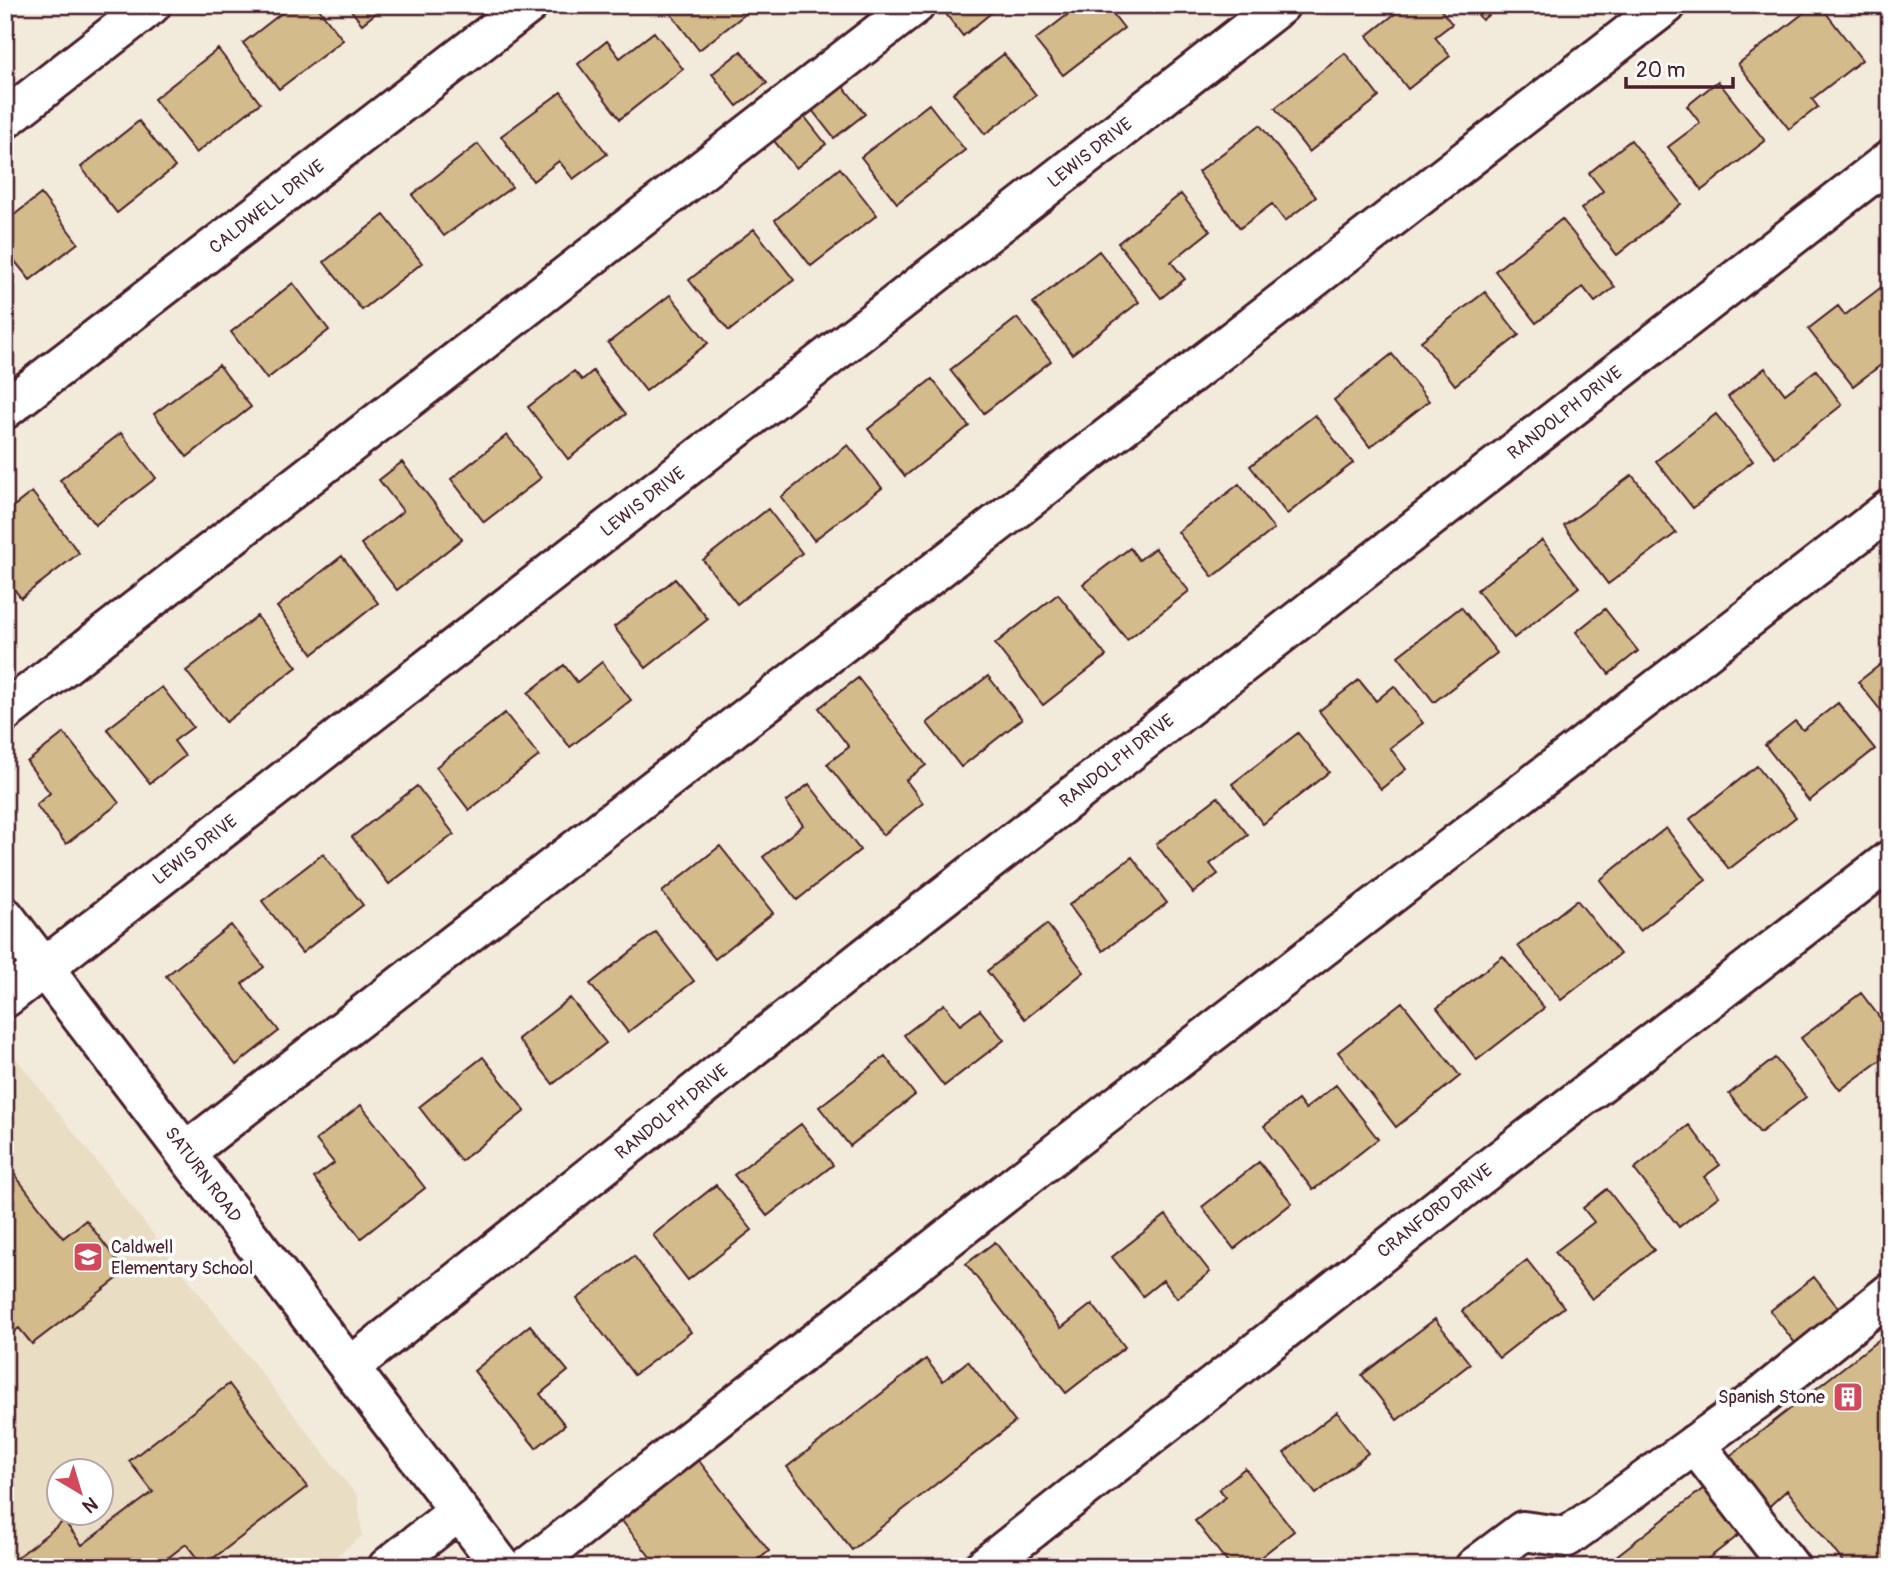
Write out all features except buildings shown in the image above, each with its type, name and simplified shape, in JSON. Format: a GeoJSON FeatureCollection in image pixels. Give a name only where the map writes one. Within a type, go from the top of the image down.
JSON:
{"type":"FeatureCollection","features":[{"type":"Feature","properties":{"kind":"street"},"geometry":{"type":"LineString","coordinates":[[5,119],[151,5]]}},
{"type":"Feature","properties":{"kind":"street","name":"CALDWELL DRIVE"},"geometry":{"type":"LineString","coordinates":[[5,409],[528,5]]}},
{"type":"Feature","properties":{"kind":"street"},"geometry":{"type":"LineString","coordinates":[[5,712],[915,5]]}},
{"type":"Feature","properties":{"kind":"street","name":"LEWIS DRIVE"},"geometry":{"type":"LineString","coordinates":[[5,998],[1280,5]]}},
{"type":"Feature","properties":{"kind":"street"},"geometry":{"type":"LineString","coordinates":[[186,1152],[1666,5]]}},
{"type":"Feature","properties":{"kind":"street","name":"RANDOLPH DRIVE"},"geometry":{"type":"LineString","coordinates":[[350,1367],[878,947],[1890,160]]}},
{"type":"Feature","properties":{"kind":"street"},"geometry":{"type":"LineString","coordinates":[[529,1567],[1049,1158],[1890,509]]}},
{"type":"Feature","properties":{"kind":"street","name":"CRANFORD DRIVE"},"geometry":{"type":"LineString","coordinates":[[984,1567],[1449,1199],[1890,860]]}},
{"type":"Feature","properties":{"kind":"street","name":"SATURN ROAD"},"geometry":{"type":"LineString","coordinates":[[5,917],[502,1567]]}},
{"type":"Feature","properties":{"kind":"street"},"geometry":{"type":"LineString","coordinates":[[1475,1567],[1523,1531],[1567,1537],[1759,1398],[1890,1293]]}},
{"type":"Feature","properties":{"kind":"street"},"geometry":{"type":"LineString","coordinates":[[1695,1444],[1790,1567]]}},
{"type":"Feature","properties":{"kind":"street"},"geometry":{"type":"LineString","coordinates":[[388,1567],[459,1511]]}},
{"type":"Feature","properties":{"kind":"shaded area","name":"Caldwell Elementary School"},"geometry":{"type":"Polygon","coordinates":[[[5,1044],[358,1497],[362,1536],[322,1567],[5,1567],[5,1044]]]}},
{"type":"Feature","properties":{"kind":"place","name":"Caldwell Elementary School"},"geometry":{"type":"Point","coordinates":[88,1257]}},
{"type":"Feature","properties":{"kind":"place","name":"Spanish Stone"},"geometry":{"type":"Point","coordinates":[1848,1397]}}]}
